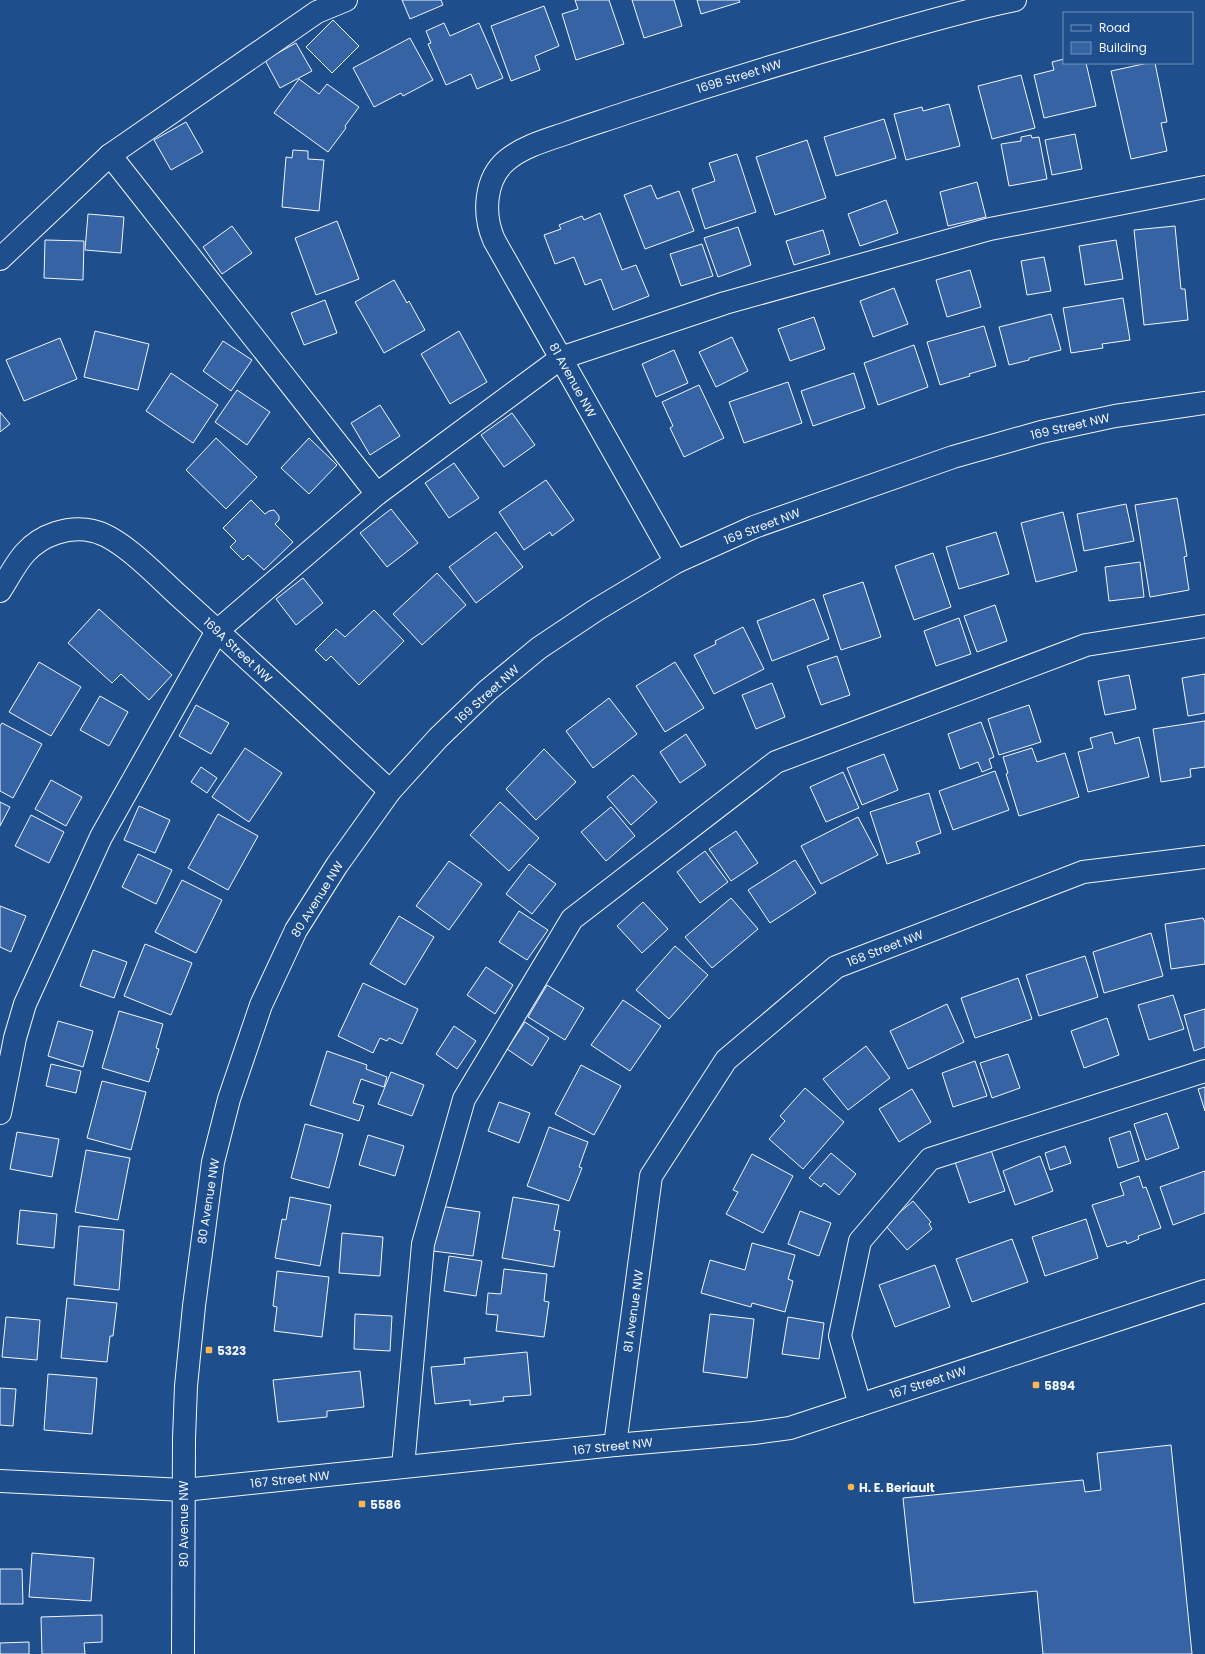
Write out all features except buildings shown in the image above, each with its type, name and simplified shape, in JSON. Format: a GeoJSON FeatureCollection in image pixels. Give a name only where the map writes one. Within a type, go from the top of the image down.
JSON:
{"type":"FeatureCollection","features":[{"type":"Feature","properties":{"kind":"street"},"geometry":{"type":"LineString","coordinates":[[0,258],[110,155],[317,12],[346,0]]}},
{"type":"Feature","properties":{"kind":"street","name":"169B Street NW"},"geometry":{"type":"LineString","coordinates":[[488,193],[495,175],[506,161],[518,153],[544,141],[694,90],[796,59],[897,30],[1015,0]]}},
{"type":"Feature","properties":{"kind":"street"},"geometry":{"type":"LineString","coordinates":[[110,155],[377,494]]}},
{"type":"Feature","properties":{"kind":"street"},"geometry":{"type":"LineString","coordinates":[[0,1113],[15,1038],[25,1004],[101,837],[217,631],[377,494],[561,358],[725,303],[990,229],[1205,187]]}},
{"type":"Feature","properties":{"kind":"street","name":"81 Avenue NW"},"geometry":{"type":"LineString","coordinates":[[488,193],[488,227],[494,240],[676,562]]}},
{"type":"Feature","properties":{"kind":"street","name":"169 Street NW"},"geometry":{"type":"LineString","coordinates":[[390,791],[443,733],[488,690],[539,648],[596,610],[676,562],[754,527],[953,457],[1041,432],[1115,416],[1205,407]]}},
{"type":"Feature","properties":{"kind":"street","name":"169A Street NW"},"geometry":{"type":"LineString","coordinates":[[0,591],[24,553],[38,542],[56,533],[76,529],[94,531],[109,537],[121,545],[217,631],[390,791]]}},
{"type":"Feature","properties":{"kind":"street"},"geometry":{"type":"LineString","coordinates":[[402,1467],[423,1244],[464,1100],[572,919],[776,762],[1086,645],[1205,626]]}},
{"type":"Feature","properties":{"kind":"street","name":"80 Avenue NW"},"geometry":{"type":"LineString","coordinates":[[183,1654],[186,1386],[194,1306],[213,1162],[229,1099],[261,1005],[296,930],[337,864],[390,791]]}},
{"type":"Feature","properties":{"kind":"street","name":"168 Street NW"},"geometry":{"type":"LineString","coordinates":[[651,1176],[726,1060],[836,967],[1083,872],[1205,856]]}},
{"type":"Feature","properties":{"kind":"street"},"geometry":{"type":"LineString","coordinates":[[860,1405],[840,1336],[860,1241],[930,1160],[1205,1071]]}},
{"type":"Feature","properties":{"kind":"street","name":"81 Avenue NW"},"geometry":{"type":"LineString","coordinates":[[615,1445],[651,1176]]}},
{"type":"Feature","properties":{"kind":"street","name":"167 Street NW"},"geometry":{"type":"LineString","coordinates":[[0,1481],[184,1490],[615,1445],[754,1433],[790,1428],[1205,1291]]}},
{"type":"Feature","properties":{"kind":"place","name":"5323"},"geometry":{"type":"Point","coordinates":[209,1350]}},
{"type":"Feature","properties":{"kind":"place","name":"5894"},"geometry":{"type":"Point","coordinates":[1036,1385]}},
{"type":"Feature","properties":{"kind":"place","name":"H. E. Beriault"},"geometry":{"type":"Point","coordinates":[851,1487]}},
{"type":"Feature","properties":{"kind":"place","name":"5586"},"geometry":{"type":"Point","coordinates":[362,1504]}}]}
